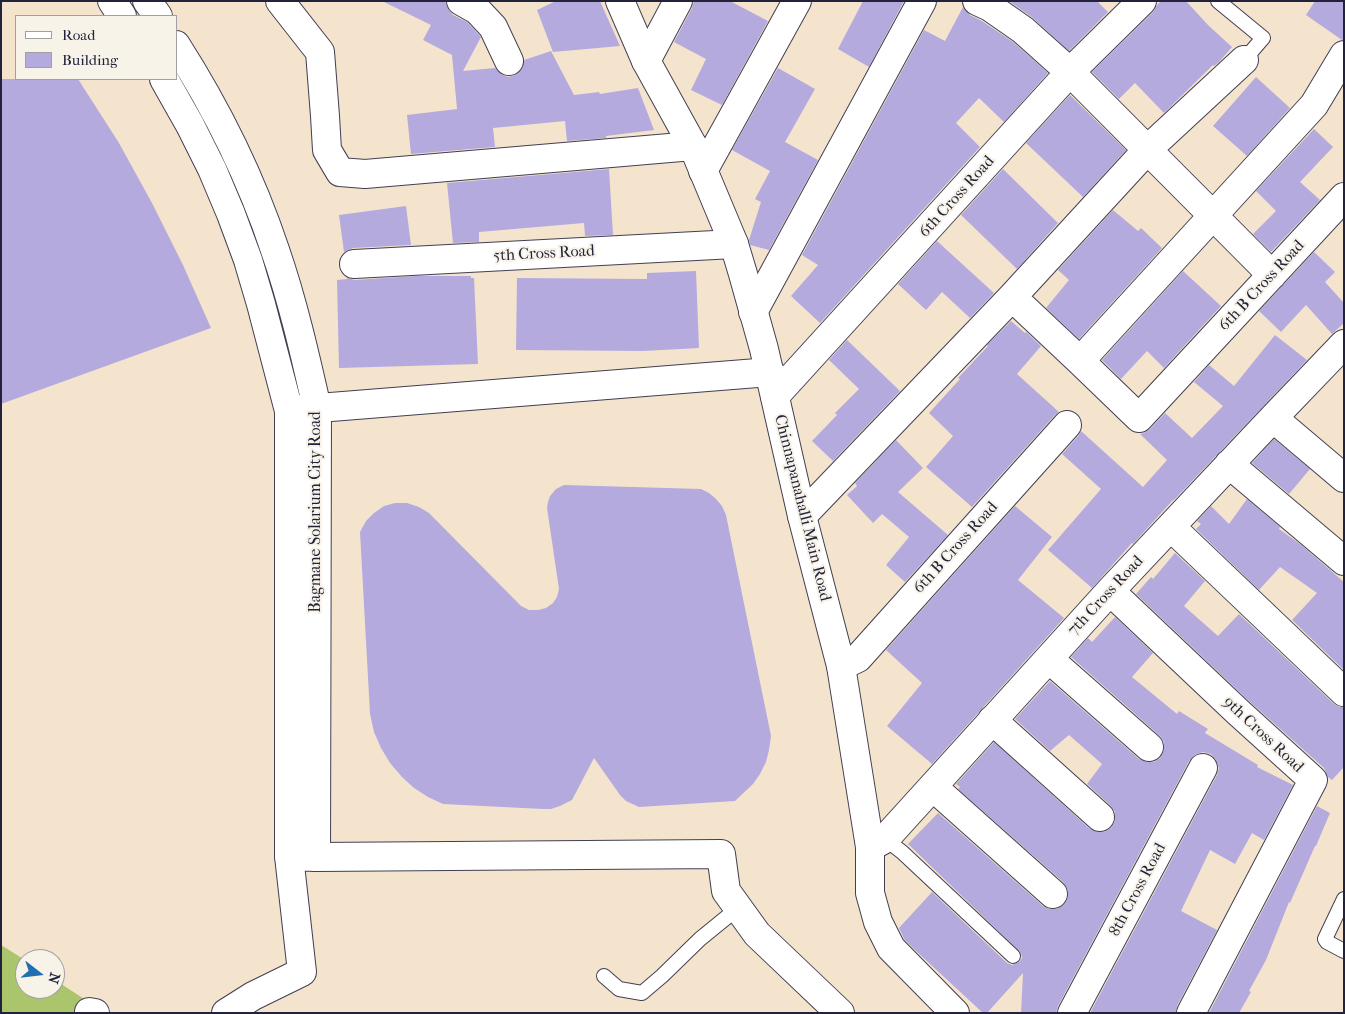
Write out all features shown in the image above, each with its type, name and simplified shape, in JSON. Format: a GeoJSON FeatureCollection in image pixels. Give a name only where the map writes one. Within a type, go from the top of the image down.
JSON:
{"type":"FeatureCollection","features":[{"type":"Feature","properties":{"kind":"street"},"geometry":{"type":"LineString","coordinates":[[112,1],[121,15]]}},
{"type":"Feature","properties":{"kind":"street"},"geometry":{"type":"LineString","coordinates":[[147,1],[157,15]]}},
{"type":"Feature","properties":{"kind":"street"},"geometry":{"type":"LineString","coordinates":[[280,1],[320,52],[327,150],[340,172],[365,174],[694,146]]}},
{"type":"Feature","properties":{"kind":"street"},"geometry":{"type":"LineString","coordinates":[[461,1],[477,10],[493,27],[509,61]]}},
{"type":"Feature","properties":{"kind":"street","name":"Chinnapanahalli Main Road"},"geometry":{"type":"LineString","coordinates":[[620,1],[646,61],[694,146],[734,244],[772,384],[802,516],[841,666],[878,843],[870,893],[878,922],[891,948],[954,1013]]}},
{"type":"Feature","properties":{"kind":"street"},"geometry":{"type":"LineString","coordinates":[[646,61],[678,1]]}},
{"type":"Feature","properties":{"kind":"street"},"geometry":{"type":"LineString","coordinates":[[703,171],[797,1]]}},
{"type":"Feature","properties":{"kind":"street"},"geometry":{"type":"LineString","coordinates":[[753,312],[922,1]]}},
{"type":"Feature","properties":{"kind":"street","name":"6th Cross Road"},"geometry":{"type":"LineString","coordinates":[[772,384],[1070,72],[1142,1]]}},
{"type":"Feature","properties":{"kind":"street"},"geometry":{"type":"LineString","coordinates":[[987,3],[1023,30],[1070,72],[1272,275]]}},
{"type":"Feature","properties":{"kind":"street","name":"Bagmane Solarium City Road"},"geometry":{"type":"LineString","coordinates":[[178,48],[215,111],[238,156],[258,203],[289,296],[317,408],[316,857]]}},
{"type":"Feature","properties":{"kind":"street"},"geometry":{"type":"LineString","coordinates":[[1012,297],[1080,361],[1314,105],[1344,55]]}},
{"type":"Feature","properties":{"kind":"street"},"geometry":{"type":"LineString","coordinates":[[802,516],[1012,297],[1148,149],[1244,60]]}},
{"type":"Feature","properties":{"kind":"street","name":"Bagmane Solarium City Road"},"geometry":{"type":"LineString","coordinates":[[165,80],[212,168],[248,260],[289,410],[289,856],[302,972],[254,996],[226,1013]]}},
{"type":"Feature","properties":{"kind":"street","name":"6th B Cross Road"},"geometry":{"type":"LineString","coordinates":[[1080,361],[1140,418],[1344,197]]}},
{"type":"Feature","properties":{"kind":"street","name":"5th Cross Road"},"geometry":{"type":"LineString","coordinates":[[354,264],[734,244]]}},
{"type":"Feature","properties":{"kind":"street","name":"7th Cross Road"},"geometry":{"type":"LineString","coordinates":[[878,843],[933,787],[1110,591],[1344,344]]}},
{"type":"Feature","properties":{"kind":"street"},"geometry":{"type":"LineString","coordinates":[[289,410],[772,384]]}},
{"type":"Feature","properties":{"kind":"street"},"geometry":{"type":"LineString","coordinates":[[1273,418],[1344,478]]}},
{"type":"Feature","properties":{"kind":"street","name":"6th B Cross Road"},"geometry":{"type":"LineString","coordinates":[[841,666],[858,658],[1067,425]]}},
{"type":"Feature","properties":{"kind":"street"},"geometry":{"type":"LineString","coordinates":[[1229,464],[1344,561]]}},
{"type":"Feature","properties":{"kind":"street"},"geometry":{"type":"LineString","coordinates":[[1171,527],[1344,692]]}},
{"type":"Feature","properties":{"kind":"street","name":"9th Cross Road"},"geometry":{"type":"LineString","coordinates":[[1110,591],[1313,780],[1191,1013]]}},
{"type":"Feature","properties":{"kind":"street"},"geometry":{"type":"LineString","coordinates":[[1049,659],[1149,747]]}},
{"type":"Feature","properties":{"kind":"street"},"geometry":{"type":"LineString","coordinates":[[992,720],[1100,817]]}},
{"type":"Feature","properties":{"kind":"street","name":"8th Cross Road"},"geometry":{"type":"LineString","coordinates":[[1072,1013],[1203,768]]}},
{"type":"Feature","properties":{"kind":"street"},"geometry":{"type":"LineString","coordinates":[[933,787],[1053,894]]}},
{"type":"Feature","properties":{"kind":"street"},"geometry":{"type":"LineString","coordinates":[[289,856],[721,854],[726,891],[757,934],[840,1013]]}},
{"type":"Feature","properties":{"kind":"lane"},"geometry":{"type":"LineString","coordinates":[[1218,1],[1263,38],[1244,60]]}},
{"type":"Feature","properties":{"kind":"lane"},"geometry":{"type":"LineString","coordinates":[[878,843],[902,852],[1013,956]]}},
{"type":"Feature","properties":{"kind":"lane"},"geometry":{"type":"LineString","coordinates":[[1344,900],[1325,939],[1326,942],[1344,951]]}},
{"type":"Feature","properties":{"kind":"lane"},"geometry":{"type":"LineString","coordinates":[[604,976],[618,989],[642,993],[700,939],[738,908]]}},
{"type":"Feature","properties":{"kind":"green space"},"geometry":{"type":"Polygon","coordinates":[[[1,945],[15,954],[15,999],[65,999],[65,986],[95,1006],[95,1013],[1,1013],[1,945]]]}},
{"type":"Feature","properties":{"kind":"building"},"geometry":{"type":"Polygon","coordinates":[[[382,1],[445,1],[453,15],[467,22],[481,37],[463,71],[495,68],[501,74],[508,77],[515,75],[522,69],[524,60],[551,51],[574,95],[599,92],[600,94],[638,88],[654,130],[606,136],[606,138],[567,141],[565,121],[493,128],[495,147],[411,154],[407,115],[457,109],[452,55],[423,40],[431,25],[382,1]]]}},
{"type":"Feature","properties":{"kind":"building"},"geometry":{"type":"Polygon","coordinates":[[[556,1],[600,1],[620,46],[553,52],[537,10],[556,1]]]}},
{"type":"Feature","properties":{"kind":"building"},"geometry":{"type":"Polygon","coordinates":[[[694,1],[730,1],[768,21],[722,105],[691,90],[706,59],[674,42],[694,1]]]}},
{"type":"Feature","properties":{"kind":"building"},"geometry":{"type":"Polygon","coordinates":[[[863,1],[904,1],[869,67],[838,49],[863,1]]]}},
{"type":"Feature","properties":{"kind":"building"},"geometry":{"type":"Polygon","coordinates":[[[1009,1],[1097,1],[1108,12],[1069,51],[1033,18],[1009,1]]]}},
{"type":"Feature","properties":{"kind":"building"},"geometry":{"type":"Polygon","coordinates":[[[1161,1],[1186,1],[1232,47],[1219,62],[1213,65],[1164,113],[1135,83],[1119,99],[1092,72],[1153,12],[1161,1]]]}},
{"type":"Feature","properties":{"kind":"building"},"geometry":{"type":"Polygon","coordinates":[[[1315,1],[1344,1],[1344,39],[1342,40],[1306,15],[1315,1]]]}},
{"type":"Feature","properties":{"kind":"building"},"geometry":{"type":"Polygon","coordinates":[[[963,7],[970,15],[1013,42],[1048,73],[1004,122],[979,98],[956,123],[980,147],[820,323],[791,296],[818,265],[802,255],[924,30],[945,41],[963,7]]]}},
{"type":"Feature","properties":{"kind":"building"},"geometry":{"type":"Polygon","coordinates":[[[778,68],[815,89],[785,142],[818,160],[769,250],[750,245],[749,240],[761,202],[755,199],[770,171],[732,150],[778,68]]]}},
{"type":"Feature","properties":{"kind":"building"},"geometry":{"type":"Polygon","coordinates":[[[1256,77],[1290,108],[1247,156],[1213,126],[1256,77]]]}},
{"type":"Feature","properties":{"kind":"building"},"geometry":{"type":"Polygon","coordinates":[[[1,79],[79,80],[119,143],[152,203],[183,265],[211,328],[1,404],[1,79]]]}},
{"type":"Feature","properties":{"kind":"building"},"geometry":{"type":"Polygon","coordinates":[[[1070,95],[1126,150],[1083,197],[1026,143],[1070,95]]]}},
{"type":"Feature","properties":{"kind":"building"},"geometry":{"type":"Polygon","coordinates":[[[1314,129],[1333,147],[1300,182],[1320,200],[1271,252],[1253,234],[1276,211],[1256,191],[1314,129]]]}},
{"type":"Feature","properties":{"kind":"building"},"geometry":{"type":"Polygon","coordinates":[[[609,169],[613,235],[585,236],[584,223],[479,232],[479,242],[453,243],[447,183],[609,169]]]}},
{"type":"Feature","properties":{"kind":"building"},"geometry":{"type":"Polygon","coordinates":[[[1003,169],[1058,223],[1017,269],[961,215],[1003,169]]]}},
{"type":"Feature","properties":{"kind":"building"},"geometry":{"type":"Polygon","coordinates":[[[406,206],[411,245],[353,248],[344,252],[339,215],[406,206]]]}},
{"type":"Feature","properties":{"kind":"building"},"geometry":{"type":"Polygon","coordinates":[[[1113,210],[1138,231],[1141,228],[1162,248],[1079,339],[1046,308],[1069,280],[1058,270],[1113,210]]]}},
{"type":"Feature","properties":{"kind":"building"},"geometry":{"type":"Polygon","coordinates":[[[937,241],[994,293],[970,318],[942,292],[926,310],[898,284],[937,241]]]}},
{"type":"Feature","properties":{"kind":"building"},"geometry":{"type":"Polygon","coordinates":[[[1314,252],[1335,272],[1325,282],[1344,303],[1344,323],[1332,334],[1306,305],[1281,332],[1259,311],[1314,252]]]}},
{"type":"Feature","properties":{"kind":"building"},"geometry":{"type":"Polygon","coordinates":[[[696,271],[699,348],[643,351],[516,350],[517,278],[647,279],[647,273],[696,271]]]}},
{"type":"Feature","properties":{"kind":"building"},"geometry":{"type":"Polygon","coordinates":[[[1183,271],[1221,306],[1164,368],[1147,351],[1121,379],[1102,360],[1183,271]]]}},
{"type":"Feature","properties":{"kind":"building"},"geometry":{"type":"Polygon","coordinates":[[[415,276],[471,276],[471,278],[474,278],[478,364],[339,368],[337,280],[415,276]]]}},
{"type":"Feature","properties":{"kind":"building"},"geometry":{"type":"Polygon","coordinates":[[[1011,321],[1041,346],[1017,374],[1059,412],[972,507],[926,467],[953,436],[929,413],[960,379],[958,378],[987,345],[1011,321]]]}},
{"type":"Feature","properties":{"kind":"building"},"geometry":{"type":"Polygon","coordinates":[[[1275,335],[1307,360],[1132,543],[1092,588],[1048,550],[1101,489],[1062,454],[1081,431],[1143,487],[1167,460],[1140,434],[1150,429],[1165,413],[1192,438],[1223,406],[1194,382],[1209,365],[1234,386],[1275,335]]]}},
{"type":"Feature","properties":{"kind":"building"},"geometry":{"type":"Polygon","coordinates":[[[847,340],[900,391],[833,461],[812,441],[837,415],[835,413],[859,389],[829,360],[847,340]]]}},
{"type":"Feature","properties":{"kind":"building"},"geometry":{"type":"Polygon","coordinates":[[[1274,439],[1310,469],[1289,494],[1252,463],[1274,439]]]}},
{"type":"Feature","properties":{"kind":"building"},"geometry":{"type":"Polygon","coordinates":[[[896,440],[923,468],[898,492],[948,535],[905,582],[886,565],[909,537],[882,514],[873,523],[847,495],[857,486],[855,483],[896,440]]]}},
{"type":"Feature","properties":{"kind":"building"},"geometry":{"type":"Polygon","coordinates":[[[564,485],[701,489],[709,493],[722,506],[726,515],[771,736],[766,762],[760,774],[753,784],[735,801],[639,807],[626,801],[620,795],[594,758],[572,800],[551,809],[443,804],[414,788],[390,763],[381,748],[374,732],[370,714],[360,532],[366,521],[384,506],[395,503],[407,503],[419,507],[429,513],[521,606],[529,610],[538,610],[546,608],[553,603],[559,589],[547,508],[550,496],[556,489],[564,485]]]}},
{"type":"Feature","properties":{"kind":"building"},"geometry":{"type":"Polygon","coordinates":[[[1247,499],[1280,527],[1279,529],[1300,544],[1344,582],[1344,670],[1292,620],[1317,593],[1280,567],[1259,590],[1196,529],[1201,524],[1197,521],[1211,506],[1229,524],[1247,499]]]}},
{"type":"Feature","properties":{"kind":"building"},"geometry":{"type":"Polygon","coordinates":[[[1015,506],[1052,537],[1018,580],[1064,618],[932,764],[887,726],[922,683],[886,650],[1015,506]]]}},
{"type":"Feature","properties":{"kind":"building"},"geometry":{"type":"Polygon","coordinates":[[[1175,553],[1205,581],[1184,606],[1218,636],[1239,614],[1333,703],[1344,707],[1344,767],[1332,780],[1328,777],[1324,768],[1249,701],[1136,594],[1151,577],[1153,579],[1175,553]]]}},
{"type":"Feature","properties":{"kind":"building"},"geometry":{"type":"Polygon","coordinates":[[[1115,617],[1153,653],[1132,677],[1177,714],[1179,711],[1208,729],[1205,733],[1258,765],[1257,767],[1293,785],[1264,840],[1252,833],[1235,864],[1210,850],[1181,911],[1217,930],[1177,1006],[1176,1013],[1090,1013],[1217,775],[1219,768],[1216,760],[1211,754],[1203,752],[1195,755],[1189,761],[1056,1013],[1021,1013],[1023,973],[987,1013],[983,1013],[904,939],[899,928],[932,892],[1007,963],[1012,965],[1019,962],[1022,958],[1021,953],[908,844],[938,813],[1043,906],[1049,909],[1057,909],[1065,904],[1068,890],[1063,882],[958,789],[960,787],[956,784],[994,742],[1090,829],[1104,832],[1111,828],[1115,821],[1115,812],[1087,784],[1102,764],[1069,735],[1050,751],[1015,719],[1050,681],[1139,759],[1146,762],[1154,762],[1160,758],[1164,750],[1164,742],[1160,736],[1071,657],[1088,638],[1092,642],[1115,617]]]}},
{"type":"Feature","properties":{"kind":"building"},"geometry":{"type":"Polygon","coordinates":[[[1317,806],[1330,813],[1289,902],[1266,960],[1249,991],[1251,992],[1239,1013],[1209,1013],[1317,806]]]}}]}
